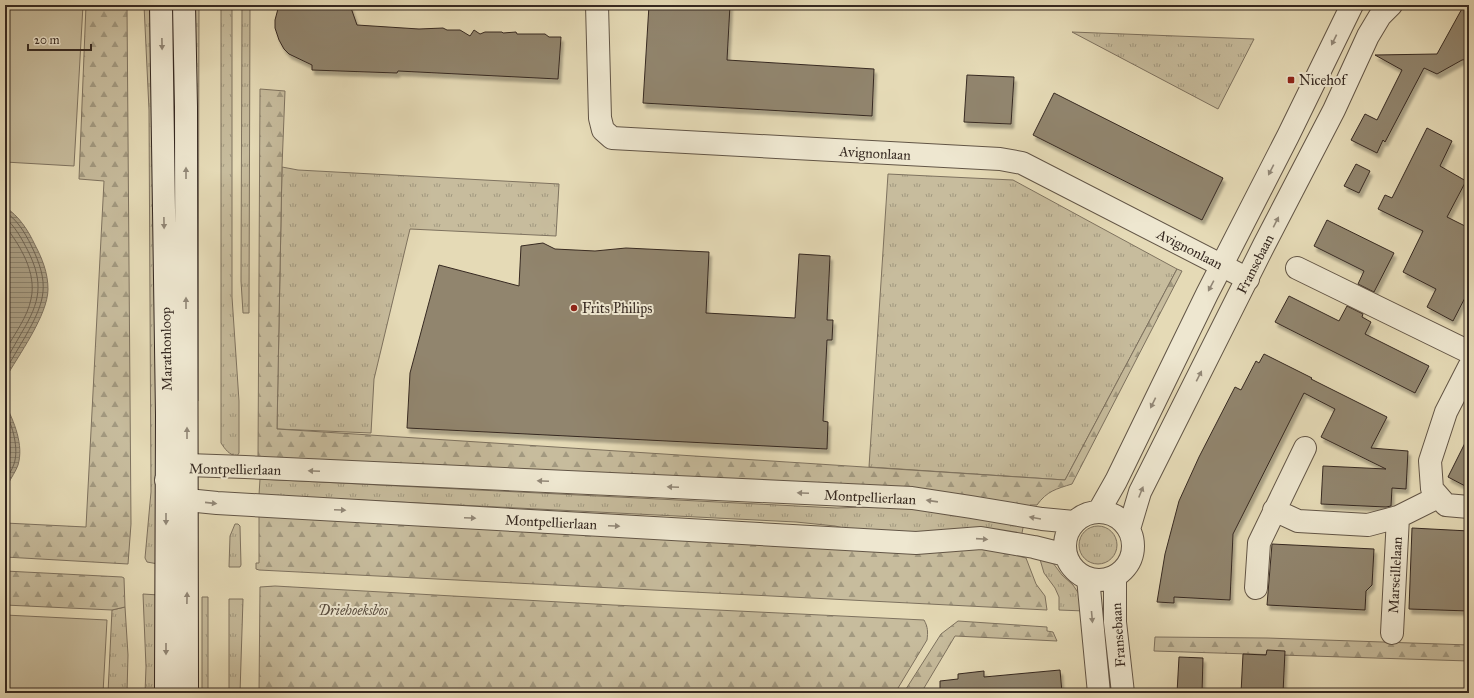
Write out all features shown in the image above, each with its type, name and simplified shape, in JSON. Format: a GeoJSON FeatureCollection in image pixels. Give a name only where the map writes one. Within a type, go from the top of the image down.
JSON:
{"type":"FeatureCollection","features":[{"type":"Feature","properties":{"kind":"street","name":"Marathonloop"},"geometry":{"type":"LineString","coordinates":[[161,5],[168,415],[166,480],[166,693]]}},
{"type":"Feature","properties":{"kind":"street","name":"Marathonloop"},"geometry":{"type":"LineString","coordinates":[[184,5],[186,123],[187,693]]}},
{"type":"Feature","properties":{"kind":"street","name":"Avignonlaan"},"geometry":{"type":"LineString","coordinates":[[597,5],[600,118],[603,130],[612,138],[1000,159],[1022,163],[1248,279]]}},
{"type":"Feature","properties":{"kind":"street","name":"Fransebaan"},"geometry":{"type":"LineString","coordinates":[[1099,511],[1116,481],[1352,5]]}},
{"type":"Feature","properties":{"kind":"street","name":"Fransebaan"},"geometry":{"type":"LineString","coordinates":[[1129,529],[1140,492],[1334,110],[1368,36],[1380,16],[1391,5]]}},
{"type":"Feature","properties":{"kind":"street"},"geometry":{"type":"LineString","coordinates":[[1297,268],[1469,352]]}},
{"type":"Feature","properties":{"kind":"street"},"geometry":{"type":"LineString","coordinates":[[1469,367],[1446,412],[1430,461],[1432,489],[1438,497],[1446,505],[1469,507]]}},
{"type":"Feature","properties":{"kind":"street"},"geometry":{"type":"LineString","coordinates":[[1256,588],[1259,542],[1305,448]]}},
{"type":"Feature","properties":{"kind":"street","name":"Montpellierlaan"},"geometry":{"type":"LineString","coordinates":[[1066,555],[1034,547],[981,538],[916,543],[217,503],[187,500],[166,480],[187,465],[912,498],[971,506],[1042,519],[1074,522]]}},
{"type":"Feature","properties":{"kind":"street"},"geometry":{"type":"LineString","coordinates":[[1274,510],[1298,520],[1368,525],[1398,517],[1438,497]]}},
{"type":"Feature","properties":{"kind":"street"},"geometry":{"type":"LineString","coordinates":[[1099,511],[1108,512],[1116,516],[1129,529],[1133,539],[1133,550],[1130,561],[1123,570],[1115,576],[1102,580],[1088,578],[1079,573],[1071,565],[1066,555],[1065,544],[1068,532],[1074,522],[1090,513],[1099,511]]}},
{"type":"Feature","properties":{"kind":"street","name":"Marseillelaan"},"geometry":{"type":"LineString","coordinates":[[1392,633],[1398,517]]}},
{"type":"Feature","properties":{"kind":"street","name":"Fransebaan"},"geometry":{"type":"LineString","coordinates":[[1115,576],[1116,622],[1123,693]]}},
{"type":"Feature","properties":{"kind":"street","name":"Fransebaan"},"geometry":{"type":"LineString","coordinates":[[1088,578],[1099,693]]}},
{"type":"Feature","properties":{"kind":"green space"},"geometry":{"type":"Polygon","coordinates":[[[5,5],[83,5],[74,166],[5,162],[5,5]]]}},
{"type":"Feature","properties":{"kind":"green space"},"geometry":{"type":"Polygon","coordinates":[[[86,5],[127,5],[131,524],[128,564],[5,557],[5,523],[86,527],[104,181],[79,179],[86,5]]]}},
{"type":"Feature","properties":{"kind":"green space"},"geometry":{"type":"Polygon","coordinates":[[[144,5],[155,5],[158,564],[147,562],[145,558],[151,492],[149,110],[144,5]]]}},
{"type":"Feature","properties":{"kind":"green space"},"geometry":{"type":"Polygon","coordinates":[[[191,5],[199,5],[198,401],[195,402],[191,5]]]}},
{"type":"Feature","properties":{"kind":"green space"},"geometry":{"type":"Polygon","coordinates":[[[221,5],[232,5],[232,297],[239,401],[239,453],[237,456],[229,453],[221,443],[221,5]]]}},
{"type":"Feature","properties":{"kind":"green space"},"geometry":{"type":"Polygon","coordinates":[[[242,5],[250,5],[249,313],[243,313],[241,281],[242,5]]]}},
{"type":"Feature","properties":{"kind":"green space"},"geometry":{"type":"Polygon","coordinates":[[[1072,32],[1254,39],[1218,109],[1072,32]]]}},
{"type":"Feature","properties":{"kind":"green space"},"geometry":{"type":"Polygon","coordinates":[[[260,89],[285,91],[282,167],[277,429],[1065,480],[1177,269],[1182,271],[1072,484],[1048,494],[1037,505],[1030,505],[1029,510],[258,459],[260,89]]]}},
{"type":"Feature","properties":{"kind":"green space"},"geometry":{"type":"Polygon","coordinates":[[[282,167],[298,170],[559,184],[556,236],[410,229],[374,379],[371,433],[277,429],[282,167]]]}},
{"type":"Feature","properties":{"kind":"green space"},"geometry":{"type":"Polygon","coordinates":[[[888,174],[1013,180],[1177,269],[1065,480],[869,467],[888,174]]]}},
{"type":"Feature","properties":{"kind":"green space"},"geometry":{"type":"Polygon","coordinates":[[[260,479],[837,508],[893,506],[1024,523],[1021,538],[924,536],[857,531],[835,526],[796,522],[259,495],[260,479]]]}},
{"type":"Feature","properties":{"kind":"green space"},"geometry":{"type":"Polygon","coordinates":[[[259,515],[971,544],[1026,558],[1036,584],[1045,596],[1047,610],[259,570],[256,569],[256,563],[259,563],[259,515]]]}},
{"type":"Feature","properties":{"kind":"green space"},"geometry":{"type":"Polygon","coordinates":[[[235,524],[240,526],[241,565],[240,567],[229,567],[230,536],[235,524]]]}},
{"type":"Feature","properties":{"kind":"green space"},"geometry":{"type":"Polygon","coordinates":[[[1094,526],[1102,526],[1109,529],[1114,534],[1117,545],[1114,556],[1109,561],[1102,564],[1094,564],[1087,561],[1082,556],[1079,549],[1079,541],[1082,534],[1087,529],[1094,526]]]}},
{"type":"Feature","properties":{"kind":"green space"},"geometry":{"type":"Polygon","coordinates":[[[1039,556],[1053,563],[1062,575],[1073,585],[1081,597],[1085,611],[1059,610],[1059,597],[1055,588],[1044,573],[1039,556]]]}},
{"type":"Feature","properties":{"kind":"green space"},"geometry":{"type":"Polygon","coordinates":[[[5,571],[122,577],[124,578],[125,607],[112,610],[5,605],[5,571]]]}},
{"type":"Feature","properties":{"kind":"green space","name":"Driehoeksbos"},"geometry":{"type":"Polygon","coordinates":[[[275,586],[613,605],[924,620],[928,632],[927,640],[895,693],[259,693],[260,587],[275,586]]]}},
{"type":"Feature","properties":{"kind":"green space"},"geometry":{"type":"Polygon","coordinates":[[[143,594],[159,595],[158,693],[145,693],[146,667],[143,594]]]}},
{"type":"Feature","properties":{"kind":"green space"},"geometry":{"type":"Polygon","coordinates":[[[202,597],[208,597],[208,693],[202,693],[202,597]]]}},
{"type":"Feature","properties":{"kind":"green space"},"geometry":{"type":"Polygon","coordinates":[[[229,599],[243,599],[240,693],[229,693],[229,599]]]}},
{"type":"Feature","properties":{"kind":"green space"},"geometry":{"type":"Polygon","coordinates":[[[125,607],[128,655],[127,693],[108,693],[112,610],[125,607]]]}},
{"type":"Feature","properties":{"kind":"green space"},"geometry":{"type":"Polygon","coordinates":[[[5,615],[107,620],[103,693],[5,693],[5,615]]]}},
{"type":"Feature","properties":{"kind":"green space"},"geometry":{"type":"Polygon","coordinates":[[[958,621],[1047,627],[1047,631],[1053,632],[1057,641],[955,636],[921,693],[912,693],[906,689],[941,634],[958,621]]]}},
{"type":"Feature","properties":{"kind":"green space"},"geometry":{"type":"Polygon","coordinates":[[[1155,637],[1267,638],[1469,645],[1469,661],[1154,651],[1155,637]]]}},
{"type":"Feature","properties":{"kind":"water"},"geometry":{"type":"Polygon","coordinates":[[[5,207],[19,219],[32,239],[44,266],[48,289],[47,299],[38,323],[5,379],[5,207]]]}},
{"type":"Feature","properties":{"kind":"water"},"geometry":{"type":"Polygon","coordinates":[[[5,404],[15,425],[19,441],[20,457],[17,467],[8,484],[5,486],[5,404]]]}},
{"type":"Feature","properties":{"kind":"building"},"geometry":{"type":"Polygon","coordinates":[[[279,5],[350,5],[357,25],[419,29],[443,28],[447,30],[460,30],[470,36],[474,30],[480,34],[485,32],[516,32],[517,34],[545,34],[549,37],[561,37],[558,79],[398,71],[397,73],[312,70],[312,65],[289,54],[279,40],[275,28],[275,20],[279,5]]]}},
{"type":"Feature","properties":{"kind":"building"},"geometry":{"type":"Polygon","coordinates":[[[649,5],[730,5],[727,60],[874,69],[872,116],[643,103],[649,5]]]}},
{"type":"Feature","properties":{"kind":"building"},"geometry":{"type":"Polygon","coordinates":[[[1464,5],[1465,30],[1469,30],[1469,59],[1462,60],[1437,74],[1424,68],[1385,142],[1383,140],[1377,153],[1351,140],[1365,114],[1377,120],[1402,70],[1375,55],[1437,54],[1464,5]]]}},
{"type":"Feature","properties":{"kind":"building"},"geometry":{"type":"Polygon","coordinates":[[[967,75],[1014,77],[1011,124],[964,122],[967,75]]]}},
{"type":"Feature","properties":{"kind":"building"},"geometry":{"type":"Polygon","coordinates":[[[1054,93],[1223,178],[1202,220],[1033,135],[1054,93]]]}},
{"type":"Feature","properties":{"kind":"building"},"geometry":{"type":"Polygon","coordinates":[[[1427,128],[1452,141],[1440,166],[1466,181],[1447,217],[1469,228],[1469,290],[1453,321],[1427,307],[1436,289],[1403,272],[1423,231],[1378,209],[1385,195],[1392,198],[1427,128]]]}},
{"type":"Feature","properties":{"kind":"building"},"geometry":{"type":"Polygon","coordinates":[[[1356,164],[1370,171],[1359,193],[1344,186],[1356,164]]]}},
{"type":"Feature","properties":{"kind":"building"},"geometry":{"type":"Polygon","coordinates":[[[1327,220],[1394,253],[1374,292],[1358,284],[1364,271],[1314,246],[1327,220]]]}},
{"type":"Feature","properties":{"kind":"building"},"geometry":{"type":"Polygon","coordinates":[[[543,243],[555,249],[595,251],[626,248],[709,252],[706,313],[795,318],[799,254],[830,256],[827,320],[833,320],[832,340],[827,340],[823,421],[828,422],[827,449],[407,428],[410,373],[439,265],[519,286],[521,246],[543,243]]]}},
{"type":"Feature","properties":{"kind":"building"},"geometry":{"type":"Polygon","coordinates":[[[1289,296],[1339,321],[1347,306],[1363,314],[1362,317],[1371,322],[1365,334],[1429,366],[1415,393],[1275,322],[1289,296]]]}},
{"type":"Feature","properties":{"kind":"building"},"geometry":{"type":"Polygon","coordinates":[[[1264,354],[1387,417],[1371,448],[1408,451],[1406,489],[1392,488],[1391,506],[1386,507],[1321,504],[1323,466],[1386,469],[1321,437],[1335,409],[1304,393],[1233,534],[1230,600],[1174,597],[1174,603],[1157,602],[1165,554],[1179,501],[1199,457],[1235,387],[1241,390],[1256,361],[1259,363],[1264,354]]]}},
{"type":"Feature","properties":{"kind":"building"},"geometry":{"type":"Polygon","coordinates":[[[1469,435],[1469,488],[1448,477],[1469,435]]]}},
{"type":"Feature","properties":{"kind":"building"},"geometry":{"type":"Polygon","coordinates":[[[1412,528],[1469,531],[1469,611],[1409,609],[1412,528]]]}},
{"type":"Feature","properties":{"kind":"building"},"geometry":{"type":"Polygon","coordinates":[[[1272,544],[1374,549],[1372,585],[1366,591],[1365,610],[1267,605],[1272,544]]]}},
{"type":"Feature","properties":{"kind":"building"},"geometry":{"type":"Polygon","coordinates":[[[1267,650],[1285,651],[1283,693],[1241,693],[1243,654],[1266,655],[1267,650]]]}},
{"type":"Feature","properties":{"kind":"building"},"geometry":{"type":"Polygon","coordinates":[[[1179,657],[1203,658],[1202,693],[1177,693],[1179,657]]]}},
{"type":"Feature","properties":{"kind":"building"},"geometry":{"type":"Polygon","coordinates":[[[1060,670],[1062,693],[940,693],[940,681],[958,679],[958,674],[984,671],[984,677],[1060,670]]]}},
{"type":"Feature","properties":{"kind":"place","name":"Nicehof"},"geometry":{"type":"Point","coordinates":[1291,80]}},
{"type":"Feature","properties":{"kind":"place","name":"Frits Philips"},"geometry":{"type":"Point","coordinates":[574,308]}}]}
